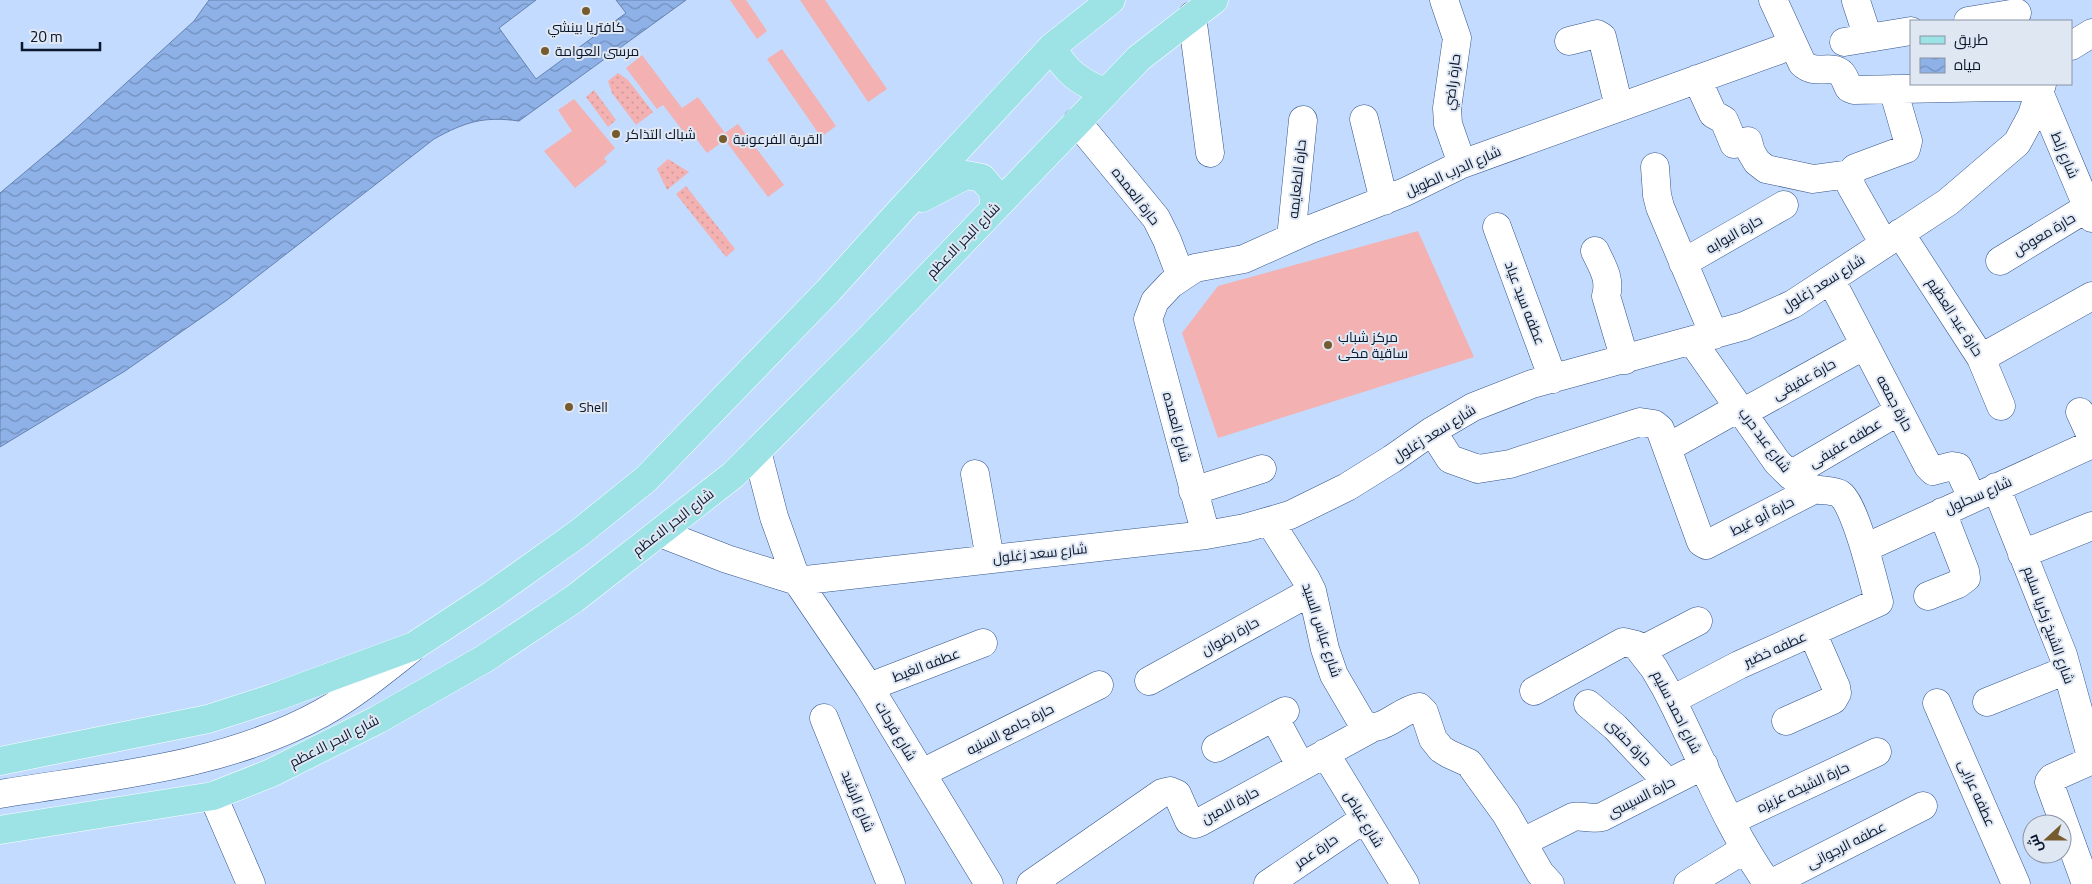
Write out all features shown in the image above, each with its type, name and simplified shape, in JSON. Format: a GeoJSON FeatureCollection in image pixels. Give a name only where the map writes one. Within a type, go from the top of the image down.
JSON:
{"type":"FeatureCollection","features":[{"type":"Feature","properties":{"kind":"main road"},"geometry":{"type":"LineString","coordinates":[[0,761],[208,719],[414,646],[492,595],[579,533],[646,479],[829,290],[1052,47],[1111,0]]}},
{"type":"Feature","properties":{"kind":"main road","name":"شارع البحر الاعظم"},"geometry":{"type":"LineString","coordinates":[[0,830],[213,796],[271,772],[377,720],[484,658],[574,599],[660,534],[733,475],[870,338],[1139,58],[1214,0]]}},
{"type":"Feature","properties":{"kind":"main road"},"geometry":{"type":"LineString","coordinates":[[1052,47],[1059,60],[1071,75],[1088,86],[1106,92]]}},
{"type":"Feature","properties":{"kind":"main road"},"geometry":{"type":"LineString","coordinates":[[902,209],[966,175],[982,178],[992,191],[994,207]]}},
{"type":"Feature","properties":{"kind":"street","name":"حارة راضي"},"geometry":{"type":"LineString","coordinates":[[1444,0],[1458,38],[1447,108],[1448,124],[1462,164]]}},
{"type":"Feature","properties":{"kind":"street"},"geometry":{"type":"LineString","coordinates":[[1774,0],[1802,63],[1808,68],[1837,70],[1843,75],[1849,88],[1854,90],[2041,87]]}},
{"type":"Feature","properties":{"kind":"street"},"geometry":{"type":"LineString","coordinates":[[1856,1],[1856,40],[1910,31]]}},
{"type":"Feature","properties":{"kind":"street"},"geometry":{"type":"LineString","coordinates":[[1973,20],[2016,11]]}},
{"type":"Feature","properties":{"kind":"street"},"geometry":{"type":"LineString","coordinates":[[1192,16],[1210,153]]}},
{"type":"Feature","properties":{"kind":"street"},"geometry":{"type":"LineString","coordinates":[[2072,45],[2092,33]]}},
{"type":"Feature","properties":{"kind":"street"},"geometry":{"type":"LineString","coordinates":[[1570,41],[1596,34],[1602,37],[1619,107]]}},
{"type":"Feature","properties":{"kind":"street","name":"شارع الدرب الطويل"},"geometry":{"type":"LineString","coordinates":[[1148,319],[1155,301],[1171,284],[1195,268],[1244,259],[1384,201],[1462,164],[1778,50]]}},
{"type":"Feature","properties":{"kind":"street"},"geometry":{"type":"LineString","coordinates":[[1697,79],[1713,114],[1724,120],[1757,162],[1766,169],[1813,179],[1850,174],[1855,168],[1906,150],[1908,141],[1893,89]]}},
{"type":"Feature","properties":{"kind":"street","name":"شارع زلط"},"geometry":{"type":"LineString","coordinates":[[2041,87],[2090,213]]}},
{"type":"Feature","properties":{"kind":"street","name":"شارع سعد زغلول"},"geometry":{"type":"LineString","coordinates":[[797,581],[1206,535],[1270,522],[1290,515],[1347,487],[1392,460],[1432,431],[1473,407],[1532,384],[1744,326],[1793,304],[1948,202],[2017,143],[2032,115],[2041,87]]}},
{"type":"Feature","properties":{"kind":"street"},"geometry":{"type":"LineString","coordinates":[[1364,119],[1384,201]]}},
{"type":"Feature","properties":{"kind":"street","name":"حارة الطعايمه"},"geometry":{"type":"LineString","coordinates":[[1291,238],[1303,120]]}},
{"type":"Feature","properties":{"kind":"street","name":"حارة العمده"},"geometry":{"type":"LineString","coordinates":[[1077,122],[1156,218],[1167,240],[1181,277]]}},
{"type":"Feature","properties":{"kind":"street"},"geometry":{"type":"LineString","coordinates":[[1655,166],[1656,195],[1684,263],[1703,338]]}},
{"type":"Feature","properties":{"kind":"street","name":"حارة عبد العظيم"},"geometry":{"type":"LineString","coordinates":[[1850,174],[1851,186],[1982,358],[2001,406]]}},
{"type":"Feature","properties":{"kind":"street","name":"حارة البوابه"},"geometry":{"type":"LineString","coordinates":[[1684,263],[1784,205]]}},
{"type":"Feature","properties":{"kind":"street","name":"حارة معوض"},"geometry":{"type":"LineString","coordinates":[[2000,260],[2090,213]]}},
{"type":"Feature","properties":{"kind":"street","name":"عطفه سيد عياد"},"geometry":{"type":"LineString","coordinates":[[1496,228],[1553,379]]}},
{"type":"Feature","properties":{"kind":"street"},"geometry":{"type":"LineString","coordinates":[[1595,251],[1607,275],[1609,287],[1606,296],[1625,360]]}},
{"type":"Feature","properties":{"kind":"street","name":"حارة جمعه"},"geometry":{"type":"LineString","coordinates":[[1831,280],[1928,466],[1933,471],[1952,466],[1958,467],[1984,493]]}},
{"type":"Feature","properties":{"kind":"street"},"geometry":{"type":"LineString","coordinates":[[1982,358],[2092,296]]}},
{"type":"Feature","properties":{"kind":"street","name":"شارع العمده"},"geometry":{"type":"LineString","coordinates":[[1148,319],[1206,535]]}},
{"type":"Feature","properties":{"kind":"street","name":"شارع عبد حرب"},"geometry":{"type":"LineString","coordinates":[[1703,338],[1742,410],[1777,462],[1801,483],[1815,489],[1840,494],[1847,501],[1864,548],[1879,602]]}},
{"type":"Feature","properties":{"kind":"street","name":"حارة عفيفى"},"geometry":{"type":"LineString","coordinates":[[1667,448],[1865,345]]}},
{"type":"Feature","properties":{"kind":"street","name":"عطفه عفيفى"},"geometry":{"type":"LineString","coordinates":[[1790,475],[1899,411]]}},
{"type":"Feature","properties":{"kind":"street"},"geometry":{"type":"LineString","coordinates":[[2080,412],[2092,438]]}},
{"type":"Feature","properties":{"kind":"street"},"geometry":{"type":"LineString","coordinates":[[1432,431],[1450,459],[1478,469],[1510,464],[1647,422],[1654,424],[1660,429],[1667,448]]}},
{"type":"Feature","properties":{"kind":"street","name":"شارع سحلول"},"geometry":{"type":"LineString","coordinates":[[1864,548],[2092,444]]}},
{"type":"Feature","properties":{"kind":"street","name":"حارة أبو غيط"},"geometry":{"type":"LineString","coordinates":[[1667,448],[1701,542],[1706,545],[1815,489]]}},
{"type":"Feature","properties":{"kind":"street","name":"شارع فرحات"},"geometry":{"type":"LineString","coordinates":[[757,450],[774,517],[797,581],[869,688],[989,884]]}},
{"type":"Feature","properties":{"kind":"street"},"geometry":{"type":"LineString","coordinates":[[1193,491],[1262,469]]}},
{"type":"Feature","properties":{"kind":"street"},"geometry":{"type":"LineString","coordinates":[[975,474],[990,559]]}},
{"type":"Feature","properties":{"kind":"street","name":"شارع الشيخ زكريا سليم"},"geometry":{"type":"LineString","coordinates":[[1984,493],[2022,554],[2067,670],[2085,706],[2090,758],[2088,766],[2052,778],[2049,782],[2086,871]]}},
{"type":"Feature","properties":{"kind":"street"},"geometry":{"type":"LineString","coordinates":[[1928,596],[1958,584],[1966,578],[1966,571],[1942,512]]}},
{"type":"Feature","properties":{"kind":"street","name":"شارع عباس السيد"},"geometry":{"type":"LineString","coordinates":[[1270,522],[1306,578],[1312,591],[1325,649],[1334,675],[1361,721],[1367,727],[1372,728]]}},
{"type":"Feature","properties":{"kind":"street"},"geometry":{"type":"LineString","coordinates":[[2022,554],[2092,526]]}},
{"type":"Feature","properties":{"kind":"street"},"geometry":{"type":"LineString","coordinates":[[660,534],[728,559],[797,581]]}},
{"type":"Feature","properties":{"kind":"street","name":"حارة رضوان"},"geometry":{"type":"LineString","coordinates":[[1149,681],[1312,591]]}},
{"type":"Feature","properties":{"kind":"street","name":"عطفه خضير"},"geometry":{"type":"LineString","coordinates":[[1672,700],[1739,665],[1879,602]]}},
{"type":"Feature","properties":{"kind":"street"},"geometry":{"type":"LineString","coordinates":[[1534,691],[1623,642],[1636,645],[1642,650],[1698,621]]}},
{"type":"Feature","properties":{"kind":"street"},"geometry":{"type":"LineString","coordinates":[[1786,722],[1832,700],[1837,693],[1812,632]]}},
{"type":"Feature","properties":{"kind":"street","name":"عطفه الغيط"},"geometry":{"type":"LineString","coordinates":[[869,688],[983,643]]}},
{"type":"Feature","properties":{"kind":"street"},"geometry":{"type":"LineString","coordinates":[[0,794],[160,768],[216,756],[270,737],[322,713],[370,682],[414,646]]}},
{"type":"Feature","properties":{"kind":"street","name":"شارع احمد سليم"},"geometry":{"type":"LineString","coordinates":[[1642,650],[1672,700],[1745,849],[1769,884]]}},
{"type":"Feature","properties":{"kind":"street"},"geometry":{"type":"LineString","coordinates":[[1988,702],[2067,670]]}},
{"type":"Feature","properties":{"kind":"street","name":"حارة جامع السنيه"},"geometry":{"type":"LineString","coordinates":[[922,773],[1099,685]]}},
{"type":"Feature","properties":{"kind":"street","name":"عطفه عرابى"},"geometry":{"type":"LineString","coordinates":[[1937,703],[2016,884]]}},
{"type":"Feature","properties":{"kind":"street","name":"حارة حفنى"},"geometry":{"type":"LineString","coordinates":[[1588,704],[1615,727],[1668,783]]}},
{"type":"Feature","properties":{"kind":"street"},"geometry":{"type":"LineString","coordinates":[[1372,728],[1411,708],[1419,707],[1424,712],[1433,739],[1441,749],[1469,763],[1506,814],[1523,842],[1537,880]]}},
{"type":"Feature","properties":{"kind":"street"},"geometry":{"type":"LineString","coordinates":[[1216,748],[1280,714],[1301,766]]}},
{"type":"Feature","properties":{"kind":"street","name":"شارع الرشيد"},"geometry":{"type":"LineString","coordinates":[[824,718],[892,884]]}},
{"type":"Feature","properties":{"kind":"street","name":"حارة الامين"},"geometry":{"type":"LineString","coordinates":[[1031,884],[1162,793],[1170,790],[1177,794],[1189,822],[1195,824],[1372,728]]}},
{"type":"Feature","properties":{"kind":"street","name":"حارة الشيخه عزيزه"},"geometry":{"type":"LineString","coordinates":[[1730,821],[1877,752]]}},
{"type":"Feature","properties":{"kind":"street","name":"شارع غياض"},"geometry":{"type":"LineString","coordinates":[[1325,753],[1405,884]]}},
{"type":"Feature","properties":{"kind":"street","name":"حارة السيسى"},"geometry":{"type":"LineString","coordinates":[[1523,842],[1573,817],[1581,815],[1593,819],[1602,817],[1704,765]]}},
{"type":"Feature","properties":{"kind":"street"},"geometry":{"type":"LineString","coordinates":[[213,796],[251,884]]}},
{"type":"Feature","properties":{"kind":"street","name":"عطفه الرجوانى"},"geometry":{"type":"LineString","coordinates":[[1769,884],[1923,806]]}},
{"type":"Feature","properties":{"kind":"street","name":"حارة عمر"},"geometry":{"type":"LineString","coordinates":[[1268,884],[1364,819]]}},
{"type":"Feature","properties":{"kind":"street"},"geometry":{"type":"LineString","coordinates":[[1688,884],[1745,849]]}},
{"type":"Feature","properties":{"kind":"shaded area"},"geometry":{"type":"Polygon","coordinates":[[[730,0],[746,0],[767,31],[757,39],[730,0]]]}},
{"type":"Feature","properties":{"kind":"shaded area"},"geometry":{"type":"Polygon","coordinates":[[[800,0],[825,0],[887,89],[868,102],[800,0]]]}},
{"type":"Feature","properties":{"kind":"shaded area"},"geometry":{"type":"Polygon","coordinates":[[[782,49],[836,126],[821,137],[767,59],[782,49]]]}},
{"type":"Feature","properties":{"kind":"shaded area"},"geometry":{"type":"Polygon","coordinates":[[[642,55],[682,108],[698,97],[725,133],[738,124],[784,185],[768,197],[725,140],[707,153],[691,132],[686,135],[663,105],[657,109],[626,68],[642,55]]]}},
{"type":"Feature","properties":{"kind":"shaded area"},"geometry":{"type":"Polygon","coordinates":[[[618,73],[628,80],[653,112],[636,125],[612,93],[608,81],[618,73]]]}},
{"type":"Feature","properties":{"kind":"shaded area"},"geometry":{"type":"Polygon","coordinates":[[[594,90],[616,120],[608,127],[586,97],[594,90]]]}},
{"type":"Feature","properties":{"kind":"shaded area"},"geometry":{"type":"Polygon","coordinates":[[[574,99],[615,148],[604,158],[607,162],[575,188],[544,151],[572,131],[558,110],[574,99]]]}},
{"type":"Feature","properties":{"kind":"shaded area"},"geometry":{"type":"Polygon","coordinates":[[[668,159],[689,172],[667,190],[657,169],[668,159]]]}},
{"type":"Feature","properties":{"kind":"shaded area"},"geometry":{"type":"Polygon","coordinates":[[[686,186],[735,249],[726,257],[676,194],[686,186]]]}},
{"type":"Feature","properties":{"kind":"shaded area","name":"مركز شباب ساقية مكى"},"geometry":{"type":"Polygon","coordinates":[[[1418,231],[1474,357],[1218,438],[1182,333],[1218,286],[1418,231]]]}},
{"type":"Feature","properties":{"kind":"water"},"geometry":{"type":"Polygon","coordinates":[[[209,0],[536,0],[499,28],[536,79],[626,13],[616,0],[686,0],[519,121],[484,120],[455,128],[434,139],[227,300],[125,371],[0,447],[0,193],[68,136],[194,21],[209,0]]]}},
{"type":"Feature","properties":{"kind":"place","name":"كافتريا بينشي"},"geometry":{"type":"Point","coordinates":[586,11]}},
{"type":"Feature","properties":{"kind":"place","name":"مرسى العوامة"},"geometry":{"type":"Point","coordinates":[545,51]}},
{"type":"Feature","properties":{"kind":"place","name":"شباك التذاكر"},"geometry":{"type":"Point","coordinates":[616,134]}},
{"type":"Feature","properties":{"kind":"place","name":"القرية الفرعونية"},"geometry":{"type":"Point","coordinates":[723,139]}},
{"type":"Feature","properties":{"kind":"place","name":"مركز شباب ساقية مكى"},"geometry":{"type":"Point","coordinates":[1328,345]}},
{"type":"Feature","properties":{"kind":"place","name":"Shell"},"geometry":{"type":"Point","coordinates":[569,407]}}]}
